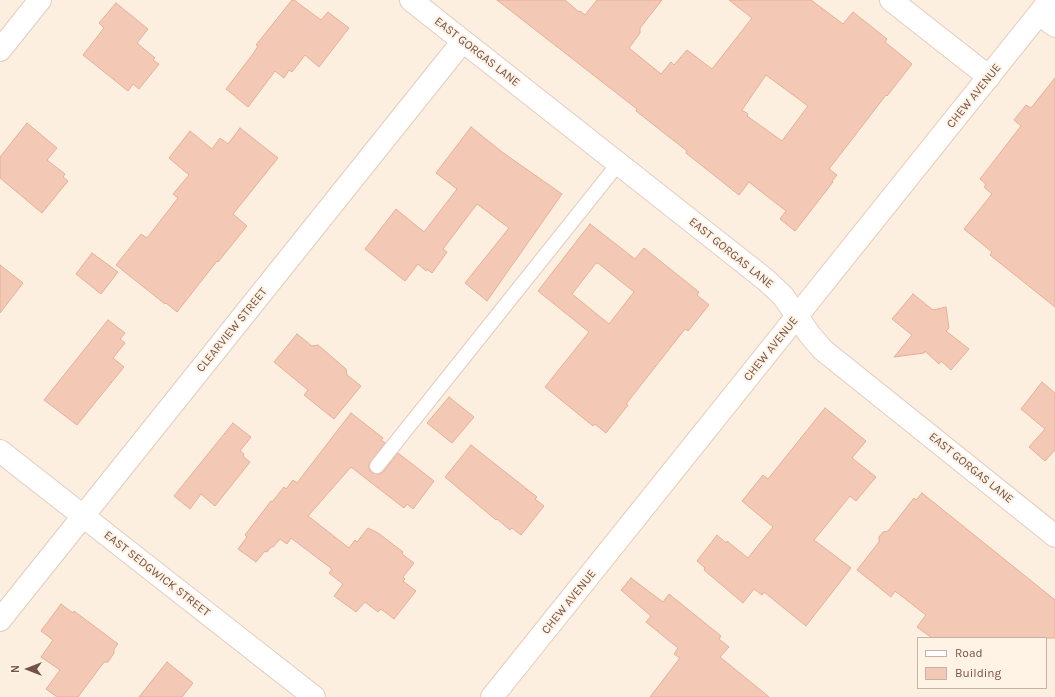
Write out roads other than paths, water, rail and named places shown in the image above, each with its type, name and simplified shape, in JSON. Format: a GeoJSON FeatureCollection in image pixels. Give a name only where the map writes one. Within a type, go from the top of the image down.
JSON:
{"type":"FeatureCollection","features":[{"type":"Feature","properties":{"kind":"street"},"geometry":{"type":"LineString","coordinates":[[0,50],[40,0]]}},
{"type":"Feature","properties":{"kind":"street","name":"EAST GORGAS LANE"},"geometry":{"type":"LineString","coordinates":[[411,0],[766,280],[782,296],[810,335],[824,350],[1055,536]]}},
{"type":"Feature","properties":{"kind":"street"},"geometry":{"type":"LineString","coordinates":[[891,0],[988,77]]}},
{"type":"Feature","properties":{"kind":"street","name":"CHEW AVENUE"},"geometry":{"type":"LineString","coordinates":[[492,697],[988,77],[1048,13]]}},
{"type":"Feature","properties":{"kind":"street","name":"CLEARVIEW STREET"},"geometry":{"type":"LineString","coordinates":[[0,620],[463,41]]}},
{"type":"Feature","properties":{"kind":"street","name":"EAST SEDGWICK STREET"},"geometry":{"type":"LineString","coordinates":[[0,451],[314,697]]}},
{"type":"Feature","properties":{"kind":"lane"},"geometry":{"type":"LineString","coordinates":[[377,466],[618,164]]}}]}
